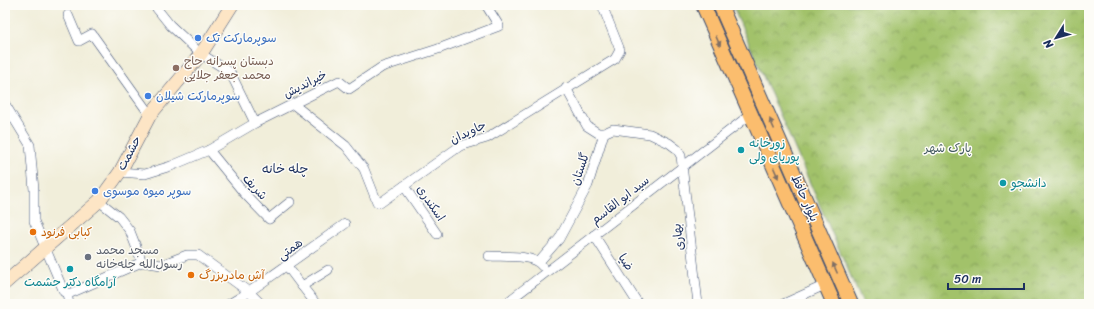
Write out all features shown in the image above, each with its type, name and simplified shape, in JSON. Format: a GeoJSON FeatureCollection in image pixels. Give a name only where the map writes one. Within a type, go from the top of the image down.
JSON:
{"type":"FeatureCollection","features":[{"type":"Feature","properties":{"kind":"main road","name":"حشمت"},"geometry":{"type":"LineString","coordinates":[[5,283],[99,202],[120,172],[150,115],[201,54],[232,5]]}},
{"type":"Feature","properties":{"kind":"main road","name":"بلوار حافظ"},"geometry":{"type":"LineString","coordinates":[[703,5],[834,304]]}},
{"type":"Feature","properties":{"kind":"main road","name":"بلوار حافظ"},"geometry":{"type":"LineString","coordinates":[[720,5],[851,304]]}},
{"type":"Feature","properties":{"kind":"main road"},"geometry":{"type":"LineString","coordinates":[[751,114],[764,107]]}},
{"type":"Feature","properties":{"kind":"street"},"geometry":{"type":"LineString","coordinates":[[154,5],[170,25],[201,54],[230,72],[254,123]]}},
{"type":"Feature","properties":{"kind":"street","name":"خیراندیش"},"geometry":{"type":"LineString","coordinates":[[120,172],[145,174],[171,166],[208,150],[254,123],[339,81],[349,89],[382,67],[438,49],[499,26],[486,5]]}},
{"type":"Feature","properties":{"kind":"street","name":"جاویدان"},"geometry":{"type":"LineString","coordinates":[[293,104],[346,146],[364,169],[377,202],[380,203],[460,146],[487,138],[615,59],[620,50],[602,5]]}},
{"type":"Feature","properties":{"kind":"street"},"geometry":{"type":"LineString","coordinates":[[68,15],[79,41],[92,34],[150,115]]}},
{"type":"Feature","properties":{"kind":"street"},"geometry":{"type":"LineString","coordinates":[[566,88],[587,126],[598,133],[604,133]]}},
{"type":"Feature","properties":{"kind":"street"},"geometry":{"type":"LineString","coordinates":[[5,104],[30,145],[34,190],[34,221],[64,292],[67,293],[69,304]]}},
{"type":"Feature","properties":{"kind":"street","name":"سید ابو القاسم"},"geometry":{"type":"LineString","coordinates":[[508,303],[751,114]]}},
{"type":"Feature","properties":{"kind":"street","name":"بهاری"},"geometry":{"type":"LineString","coordinates":[[604,133],[613,130],[650,134],[669,143],[677,149],[681,156],[698,304]]}},
{"type":"Feature","properties":{"kind":"street","name":"گلستان"},"geometry":{"type":"LineString","coordinates":[[539,262],[559,239],[588,185],[604,133]]}},
{"type":"Feature","properties":{"kind":"street","name":"شریف"},"geometry":{"type":"LineString","coordinates":[[208,150],[244,193],[269,218],[290,202]]}},
{"type":"Feature","properties":{"kind":"street","name":"اسکندری"},"geometry":{"type":"LineString","coordinates":[[404,186],[438,234]]}},
{"type":"Feature","properties":{"kind":"street"},"geometry":{"type":"LineString","coordinates":[[99,202],[119,217],[130,231],[142,262]]}},
{"type":"Feature","properties":{"kind":"street","name":"همتی"},"geometry":{"type":"LineString","coordinates":[[229,304],[287,266],[345,224]]}},
{"type":"Feature","properties":{"kind":"street","name":"ضیا"},"geometry":{"type":"LineString","coordinates":[[594,236],[638,302]]}},
{"type":"Feature","properties":{"kind":"street"},"geometry":{"type":"LineString","coordinates":[[67,293],[71,293],[142,262],[161,265],[187,255],[198,255],[249,292],[261,304]]}},
{"type":"Feature","properties":{"kind":"street"},"geometry":{"type":"LineString","coordinates":[[489,256],[528,258],[539,262],[546,272]]}},
{"type":"Feature","properties":{"kind":"street"},"geometry":{"type":"LineString","coordinates":[[287,266],[316,304]]}},
{"type":"Feature","properties":{"kind":"street"},"geometry":{"type":"LineString","coordinates":[[302,286],[328,270]]}},
{"type":"Feature","properties":{"kind":"street"},"geometry":{"type":"LineString","coordinates":[[783,304],[826,285]]}},
{"type":"Feature","properties":{"kind":"green space","name":"پارک شهر"},"geometry":{"type":"Polygon","coordinates":[[[732,5],[1089,5],[1089,304],[863,304],[732,5]]]}},
{"type":"Feature","properties":{"kind":"place","name":"سوپرمارکت تک"},"geometry":{"type":"Point","coordinates":[198,38]}},
{"type":"Feature","properties":{"kind":"place","name":"دبستان پسرانه حاج محمد جعفر جلایی"},"geometry":{"type":"Point","coordinates":[176,68]}},
{"type":"Feature","properties":{"kind":"place","name":"سوپرمارکت شیلان"},"geometry":{"type":"Point","coordinates":[148,96]}},
{"type":"Feature","properties":{"kind":"place","name":"زورخانه پوریای ولی"},"geometry":{"type":"Point","coordinates":[741,150]}},
{"type":"Feature","properties":{"kind":"place","name":"دانشجو"},"geometry":{"type":"Point","coordinates":[1003,183]}},
{"type":"Feature","properties":{"kind":"place","name":"سوپر میوه موسوی"},"geometry":{"type":"Point","coordinates":[95,191]}},
{"type":"Feature","properties":{"kind":"place","name":"کبابی فرنود"},"geometry":{"type":"Point","coordinates":[33,232]}},
{"type":"Feature","properties":{"kind":"place","name":"مسجد محمد رسول‌‌الله چله‌خانه"},"geometry":{"type":"Point","coordinates":[88,257]}},
{"type":"Feature","properties":{"kind":"place","name":"آرامگاه دکتر حشمت"},"geometry":{"type":"Point","coordinates":[70,269]}},
{"type":"Feature","properties":{"kind":"place","name":"آش مادربزرگ"},"geometry":{"type":"Point","coordinates":[191,275]}},
{"type":"Feature","properties":{"kind":"district","name":"چله خانه"},"geometry":{"type":"Point","coordinates":[285,168]}}]}
